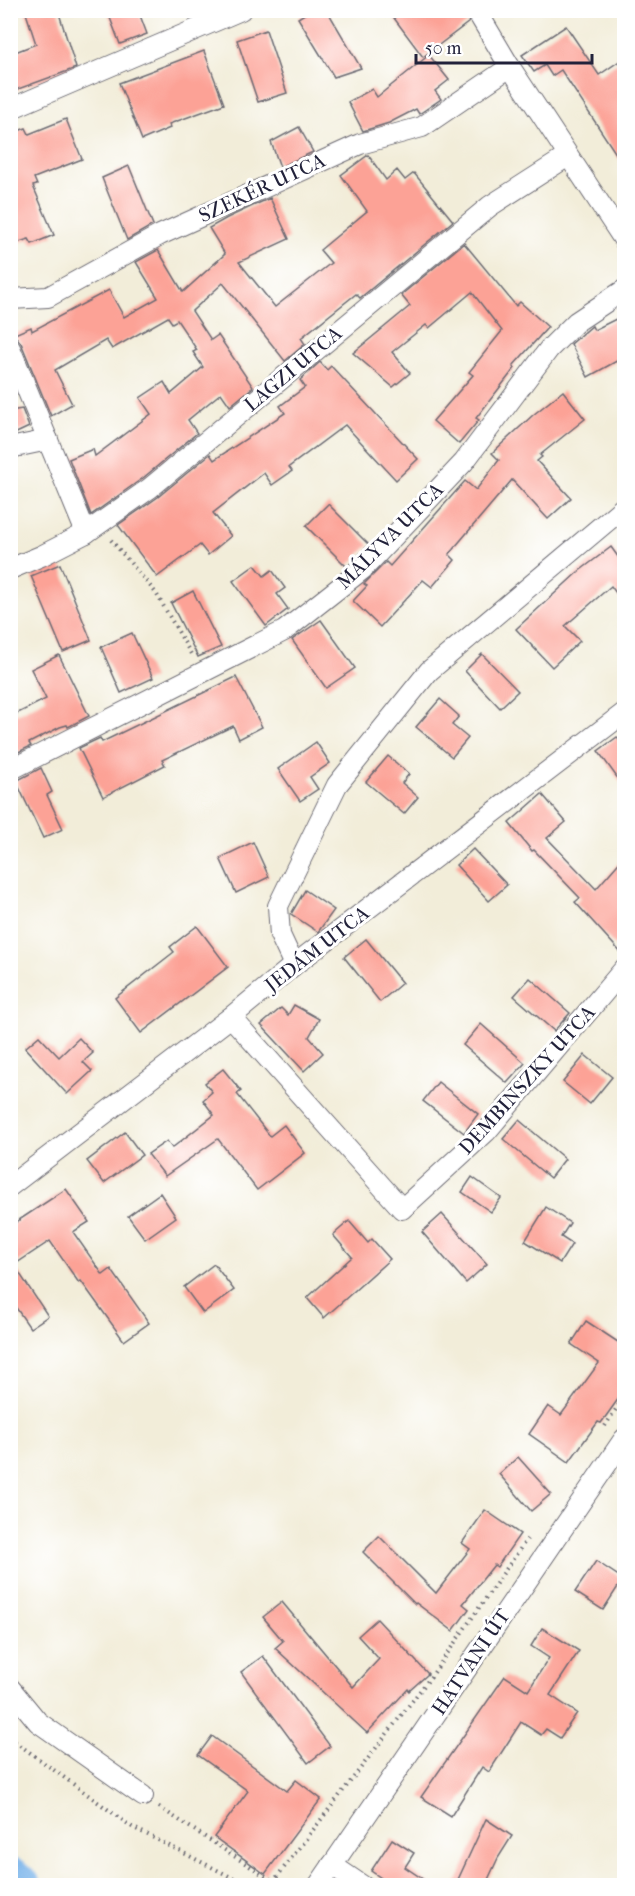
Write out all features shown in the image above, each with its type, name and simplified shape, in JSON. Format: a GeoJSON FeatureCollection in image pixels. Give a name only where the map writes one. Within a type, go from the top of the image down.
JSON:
{"type":"FeatureCollection","features":[{"type":"Feature","properties":{"kind":"street"},"geometry":{"type":"LineString","coordinates":[[10,110],[241,10]]}},
{"type":"Feature","properties":{"kind":"street"},"geometry":{"type":"LineString","coordinates":[[476,10],[510,67],[624,240]]}},
{"type":"Feature","properties":{"kind":"street","name":"SZEKÉR UTCA"},"geometry":{"type":"LineString","coordinates":[[10,299],[48,297],[160,236],[360,144],[422,127],[510,67]]}},
{"type":"Feature","properties":{"kind":"street","name":"LAGZI UTCA"},"geometry":{"type":"LineString","coordinates":[[10,569],[41,556],[92,529],[150,488],[490,206],[568,156]]}},
{"type":"Feature","properties":{"kind":"street","name":"MÁLYVA UTCA"},"geometry":{"type":"LineString","coordinates":[[10,770],[284,631],[363,569],[464,462],[549,349],[576,322],[624,290]]}},
{"type":"Feature","properties":{"kind":"street"},"geometry":{"type":"LineString","coordinates":[[10,348],[48,440],[92,529]]}},
{"type":"Feature","properties":{"kind":"street"},"geometry":{"type":"LineString","coordinates":[[10,448],[48,440]]}},
{"type":"Feature","properties":{"kind":"street"},"geometry":{"type":"LineString","coordinates":[[294,965],[280,935],[278,906],[337,785],[429,670],[624,507]]}},
{"type":"Feature","properties":{"kind":"street","name":"JEDÁM UTCA"},"geometry":{"type":"LineString","coordinates":[[10,1186],[624,713]]}},
{"type":"Feature","properties":{"kind":"street","name":"DEMBINSZKY UTCA"},"geometry":{"type":"LineString","coordinates":[[231,1017],[402,1209],[486,1132],[624,969]]}},
{"type":"Feature","properties":{"kind":"street","name":"HATVANI ÚT"},"geometry":{"type":"LineString","coordinates":[[318,1886],[624,1439]]}},
{"type":"Feature","properties":{"kind":"street"},"geometry":{"type":"LineString","coordinates":[[10,1688],[38,1722],[143,1796]]}},
{"type":"Feature","properties":{"kind":"street"},"geometry":{"type":"LineString","coordinates":[[332,1865],[363,1886]]}},
{"type":"Feature","properties":{"kind":"path"},"geometry":{"type":"LineString","coordinates":[[92,529],[156,593],[202,673]]}},
{"type":"Feature","properties":{"kind":"path"},"geometry":{"type":"LineString","coordinates":[[599,1435],[624,1397]]}},
{"type":"Feature","properties":{"kind":"path"},"geometry":{"type":"LineString","coordinates":[[273,1882],[433,1674],[532,1531]]}},
{"type":"Feature","properties":{"kind":"path"},"geometry":{"type":"LineString","coordinates":[[10,1738],[132,1827],[249,1886]]}},
{"type":"Feature","properties":{"kind":"path"},"geometry":{"type":"LineString","coordinates":[[143,1796],[280,1886]]}},
{"type":"Feature","properties":{"kind":"building"},"geometry":{"type":"Polygon","coordinates":[[[25,10],[58,10],[76,68],[10,92],[10,54],[36,44],[25,10]]]}},
{"type":"Feature","properties":{"kind":"building"},"geometry":{"type":"Polygon","coordinates":[[[107,10],[138,10],[147,34],[120,44],[107,10]]]}},
{"type":"Feature","properties":{"kind":"building"},"geometry":{"type":"Polygon","coordinates":[[[311,10],[327,10],[361,68],[334,77],[298,18],[311,10]]]}},
{"type":"Feature","properties":{"kind":"building"},"geometry":{"type":"Polygon","coordinates":[[[388,10],[464,10],[469,22],[423,57],[388,10]]]}},
{"type":"Feature","properties":{"kind":"building"},"geometry":{"type":"Polygon","coordinates":[[[566,26],[599,75],[624,58],[624,166],[561,70],[552,76],[545,65],[534,72],[522,55],[566,26]]]}},
{"type":"Feature","properties":{"kind":"building"},"geometry":{"type":"Polygon","coordinates":[[[266,30],[287,93],[258,102],[237,40],[266,30]]]}},
{"type":"Feature","properties":{"kind":"building"},"geometry":{"type":"Polygon","coordinates":[[[204,51],[224,104],[169,124],[170,128],[142,140],[119,83],[204,51]]]}},
{"type":"Feature","properties":{"kind":"building"},"geometry":{"type":"Polygon","coordinates":[[[429,55],[449,80],[435,91],[441,99],[419,114],[416,109],[389,123],[363,131],[348,102],[372,89],[377,97],[429,55]]]}},
{"type":"Feature","properties":{"kind":"building"},"geometry":{"type":"Polygon","coordinates":[[[66,119],[82,159],[34,178],[37,185],[33,186],[54,235],[32,244],[29,239],[10,245],[10,134],[26,128],[29,134],[66,119]]]}},
{"type":"Feature","properties":{"kind":"building"},"geometry":{"type":"Polygon","coordinates":[[[299,127],[313,152],[280,167],[271,142],[299,127]]]}},
{"type":"Feature","properties":{"kind":"building"},"geometry":{"type":"Polygon","coordinates":[[[368,155],[386,180],[397,170],[405,180],[414,173],[453,221],[360,298],[356,294],[301,338],[305,344],[285,361],[223,283],[192,311],[211,340],[218,335],[253,387],[230,406],[221,393],[188,420],[197,433],[143,478],[91,515],[69,459],[93,449],[95,456],[151,414],[140,398],[164,382],[171,394],[203,367],[193,352],[197,350],[177,320],[172,323],[168,317],[112,349],[106,340],[55,370],[72,404],[51,416],[21,343],[17,338],[10,336],[31,327],[32,331],[109,290],[124,317],[158,298],[136,262],[158,250],[183,292],[225,254],[209,228],[270,198],[289,239],[239,262],[275,307],[331,263],[320,250],[367,211],[341,175],[368,155]]]}},
{"type":"Feature","properties":{"kind":"building"},"geometry":{"type":"Polygon","coordinates":[[[129,166],[153,225],[127,240],[102,178],[129,166]]]}},
{"type":"Feature","properties":{"kind":"building"},"geometry":{"type":"Polygon","coordinates":[[[464,243],[516,306],[520,302],[548,327],[513,366],[515,368],[476,418],[479,420],[459,444],[433,421],[473,375],[469,372],[502,331],[472,292],[429,328],[426,325],[392,352],[410,373],[393,387],[353,353],[410,306],[401,295],[464,243]]]}},
{"type":"Feature","properties":{"kind":"building"},"geometry":{"type":"Polygon","coordinates":[[[624,315],[624,357],[588,377],[571,344],[592,326],[594,330],[624,315]]]}},
{"type":"Feature","properties":{"kind":"building"},"geometry":{"type":"Polygon","coordinates":[[[320,362],[327,370],[331,366],[418,459],[396,480],[345,425],[289,467],[292,471],[272,485],[264,473],[213,513],[231,536],[208,555],[200,545],[157,577],[118,525],[158,497],[210,454],[214,460],[285,413],[280,406],[305,387],[300,380],[320,362]]]}},
{"type":"Feature","properties":{"kind":"building"},"geometry":{"type":"Polygon","coordinates":[[[563,391],[585,419],[540,455],[542,457],[537,461],[571,498],[548,519],[512,480],[449,554],[455,560],[432,587],[423,580],[380,627],[353,601],[367,586],[364,584],[386,562],[390,566],[465,481],[476,490],[499,460],[492,453],[563,391]]]}},
{"type":"Feature","properties":{"kind":"building"},"geometry":{"type":"Polygon","coordinates":[[[22,409],[29,427],[10,436],[10,411],[22,409]]]}},
{"type":"Feature","properties":{"kind":"building"},"geometry":{"type":"Polygon","coordinates":[[[328,504],[369,545],[347,567],[306,526],[328,504]]]}},
{"type":"Feature","properties":{"kind":"building"},"geometry":{"type":"Polygon","coordinates":[[[611,547],[624,565],[624,604],[611,586],[565,626],[580,641],[552,667],[516,629],[578,572],[611,547]]]}},
{"type":"Feature","properties":{"kind":"building"},"geometry":{"type":"Polygon","coordinates":[[[60,564],[91,640],[63,652],[31,576],[60,564]]]}},
{"type":"Feature","properties":{"kind":"building"},"geometry":{"type":"Polygon","coordinates":[[[255,565],[264,576],[272,570],[285,588],[277,594],[288,609],[266,626],[233,581],[255,565]]]}},
{"type":"Feature","properties":{"kind":"building"},"geometry":{"type":"Polygon","coordinates":[[[193,591],[221,647],[198,657],[171,603],[193,591]]]}},
{"type":"Feature","properties":{"kind":"building"},"geometry":{"type":"Polygon","coordinates":[[[321,620],[355,668],[326,688],[292,640],[321,620]]]}},
{"type":"Feature","properties":{"kind":"building"},"geometry":{"type":"Polygon","coordinates":[[[132,633],[153,678],[121,693],[101,647],[132,633]]]}},
{"type":"Feature","properties":{"kind":"building"},"geometry":{"type":"Polygon","coordinates":[[[482,654],[518,691],[500,708],[465,671],[482,654]]]}},
{"type":"Feature","properties":{"kind":"building"},"geometry":{"type":"Polygon","coordinates":[[[59,655],[89,716],[68,727],[67,725],[60,727],[29,743],[31,746],[10,756],[10,702],[16,714],[46,699],[31,669],[59,655]]]}},
{"type":"Feature","properties":{"kind":"building"},"geometry":{"type":"Polygon","coordinates":[[[236,677],[262,727],[239,739],[233,726],[162,760],[165,765],[103,797],[79,748],[100,738],[102,742],[236,677]]]}},
{"type":"Feature","properties":{"kind":"building"},"geometry":{"type":"Polygon","coordinates":[[[440,699],[459,716],[452,725],[468,738],[452,757],[416,727],[440,699]]]}},
{"type":"Feature","properties":{"kind":"building"},"geometry":{"type":"Polygon","coordinates":[[[617,737],[624,747],[624,787],[598,751],[617,737]]]}},
{"type":"Feature","properties":{"kind":"building"},"geometry":{"type":"Polygon","coordinates":[[[316,742],[330,763],[310,777],[318,789],[300,801],[278,769],[316,742]]]}},
{"type":"Feature","properties":{"kind":"building"},"geometry":{"type":"Polygon","coordinates":[[[388,756],[409,774],[402,783],[418,797],[404,814],[366,782],[388,756]]]}},
{"type":"Feature","properties":{"kind":"building"},"geometry":{"type":"Polygon","coordinates":[[[41,768],[52,792],[47,795],[63,829],[43,838],[16,781],[41,768]]]}},
{"type":"Feature","properties":{"kind":"building"},"geometry":{"type":"Polygon","coordinates":[[[542,794],[566,822],[547,838],[596,889],[624,857],[624,956],[575,902],[580,898],[534,850],[532,851],[509,823],[542,794]]]}},
{"type":"Feature","properties":{"kind":"building"},"geometry":{"type":"Polygon","coordinates":[[[253,842],[269,877],[236,893],[220,858],[253,842]]]}},
{"type":"Feature","properties":{"kind":"building"},"geometry":{"type":"Polygon","coordinates":[[[473,849],[507,885],[489,901],[456,865],[473,849]]]}},
{"type":"Feature","properties":{"kind":"building"},"geometry":{"type":"Polygon","coordinates":[[[305,890],[334,910],[318,932],[291,914],[305,890]]]}},
{"type":"Feature","properties":{"kind":"building"},"geometry":{"type":"Polygon","coordinates":[[[197,926],[228,967],[141,1033],[115,998],[174,952],[170,947],[197,926]]]}},
{"type":"Feature","properties":{"kind":"building"},"geometry":{"type":"Polygon","coordinates":[[[366,939],[402,983],[380,1002],[344,957],[366,939]]]}},
{"type":"Feature","properties":{"kind":"building"},"geometry":{"type":"Polygon","coordinates":[[[530,978],[570,1013],[554,1031],[514,996],[530,978]]]}},
{"type":"Feature","properties":{"kind":"building"},"geometry":{"type":"Polygon","coordinates":[[[294,1005],[319,1019],[309,1037],[323,1053],[304,1071],[261,1025],[281,1008],[288,1015],[294,1005]]]}},
{"type":"Feature","properties":{"kind":"building"},"geometry":{"type":"Polygon","coordinates":[[[481,1024],[525,1063],[507,1083],[463,1045],[481,1024]]]}},
{"type":"Feature","properties":{"kind":"building"},"geometry":{"type":"Polygon","coordinates":[[[39,1036],[59,1057],[79,1038],[93,1053],[83,1062],[92,1071],[67,1094],[25,1048],[39,1036]]]}},
{"type":"Feature","properties":{"kind":"building"},"geometry":{"type":"Polygon","coordinates":[[[585,1055],[612,1077],[590,1104],[563,1082],[585,1055]]]}},
{"type":"Feature","properties":{"kind":"building"},"geometry":{"type":"Polygon","coordinates":[[[223,1069],[241,1091],[237,1094],[270,1136],[284,1125],[305,1153],[257,1190],[218,1139],[165,1176],[148,1154],[167,1141],[172,1148],[214,1115],[203,1100],[212,1092],[205,1083],[223,1069]]]}},
{"type":"Feature","properties":{"kind":"building"},"geometry":{"type":"Polygon","coordinates":[[[438,1082],[478,1114],[464,1133],[423,1101],[438,1082]]]}},
{"type":"Feature","properties":{"kind":"building"},"geometry":{"type":"Polygon","coordinates":[[[519,1120],[565,1159],[550,1178],[503,1139],[519,1120]]]}},
{"type":"Feature","properties":{"kind":"building"},"geometry":{"type":"Polygon","coordinates":[[[125,1132],[142,1155],[104,1183],[87,1161],[125,1132]]]}},
{"type":"Feature","properties":{"kind":"building"},"geometry":{"type":"Polygon","coordinates":[[[472,1177],[501,1198],[491,1212],[462,1192],[472,1177]]]}},
{"type":"Feature","properties":{"kind":"building"},"geometry":{"type":"Polygon","coordinates":[[[66,1189],[89,1222],[73,1232],[103,1275],[111,1269],[149,1323],[124,1341],[50,1241],[14,1265],[48,1316],[30,1328],[10,1299],[10,1226],[66,1189]]]}},
{"type":"Feature","properties":{"kind":"building"},"geometry":{"type":"Polygon","coordinates":[[[160,1193],[176,1217],[145,1239],[128,1216],[160,1193]]]}},
{"type":"Feature","properties":{"kind":"building"},"geometry":{"type":"Polygon","coordinates":[[[546,1207],[570,1223],[561,1237],[572,1244],[560,1263],[525,1241],[546,1207]]]}},
{"type":"Feature","properties":{"kind":"building"},"geometry":{"type":"Polygon","coordinates":[[[442,1214],[487,1264],[466,1283],[422,1232],[442,1214]]]}},
{"type":"Feature","properties":{"kind":"building"},"geometry":{"type":"Polygon","coordinates":[[[349,1221],[368,1243],[372,1239],[390,1259],[324,1318],[307,1298],[352,1257],[333,1235],[349,1221]]]}},
{"type":"Feature","properties":{"kind":"building"},"geometry":{"type":"Polygon","coordinates":[[[214,1264],[234,1290],[203,1313],[184,1287],[214,1264]]]}},
{"type":"Feature","properties":{"kind":"building"},"geometry":{"type":"Polygon","coordinates":[[[586,1321],[624,1346],[624,1391],[569,1462],[529,1434],[548,1406],[561,1415],[599,1363],[571,1344],[586,1321]]]}},
{"type":"Feature","properties":{"kind":"building"},"geometry":{"type":"Polygon","coordinates":[[[518,1457],[551,1494],[531,1511],[499,1474],[518,1457]]]}},
{"type":"Feature","properties":{"kind":"building"},"geometry":{"type":"Polygon","coordinates":[[[485,1510],[520,1534],[497,1567],[494,1565],[463,1604],[469,1609],[453,1631],[415,1604],[363,1552],[379,1536],[436,1593],[470,1549],[462,1543],[485,1510]]]}},
{"type":"Feature","properties":{"kind":"building"},"geometry":{"type":"Polygon","coordinates":[[[596,1561],[623,1579],[603,1610],[575,1592],[596,1561]]]}},
{"type":"Feature","properties":{"kind":"building"},"geometry":{"type":"Polygon","coordinates":[[[282,1602],[353,1687],[379,1659],[358,1636],[377,1619],[428,1674],[409,1691],[408,1689],[367,1733],[275,1648],[283,1641],[263,1617],[282,1602]]]}},
{"type":"Feature","properties":{"kind":"building"},"geometry":{"type":"Polygon","coordinates":[[[542,1628],[579,1651],[550,1695],[577,1713],[560,1738],[546,1729],[541,1735],[521,1722],[489,1772],[482,1767],[451,1816],[421,1797],[505,1676],[528,1691],[549,1658],[531,1646],[542,1628]]]}},
{"type":"Feature","properties":{"kind":"building"},"geometry":{"type":"Polygon","coordinates":[[[263,1656],[330,1746],[308,1763],[241,1672],[263,1656]]]}},
{"type":"Feature","properties":{"kind":"building"},"geometry":{"type":"Polygon","coordinates":[[[212,1736],[287,1791],[296,1780],[321,1799],[265,1874],[214,1837],[248,1791],[198,1755],[212,1736]]]}},
{"type":"Feature","properties":{"kind":"building"},"geometry":{"type":"Polygon","coordinates":[[[486,1819],[512,1836],[498,1858],[485,1886],[455,1886],[486,1819]]]}},
{"type":"Feature","properties":{"kind":"building"},"geometry":{"type":"Polygon","coordinates":[[[392,1839],[414,1853],[405,1867],[433,1886],[393,1886],[371,1871],[392,1839]]]}},
{"type":"Feature","properties":{"kind":"waterway"},"geometry":{"type":"LineString","coordinates":[[10,1878],[20,1886]]}}]}
